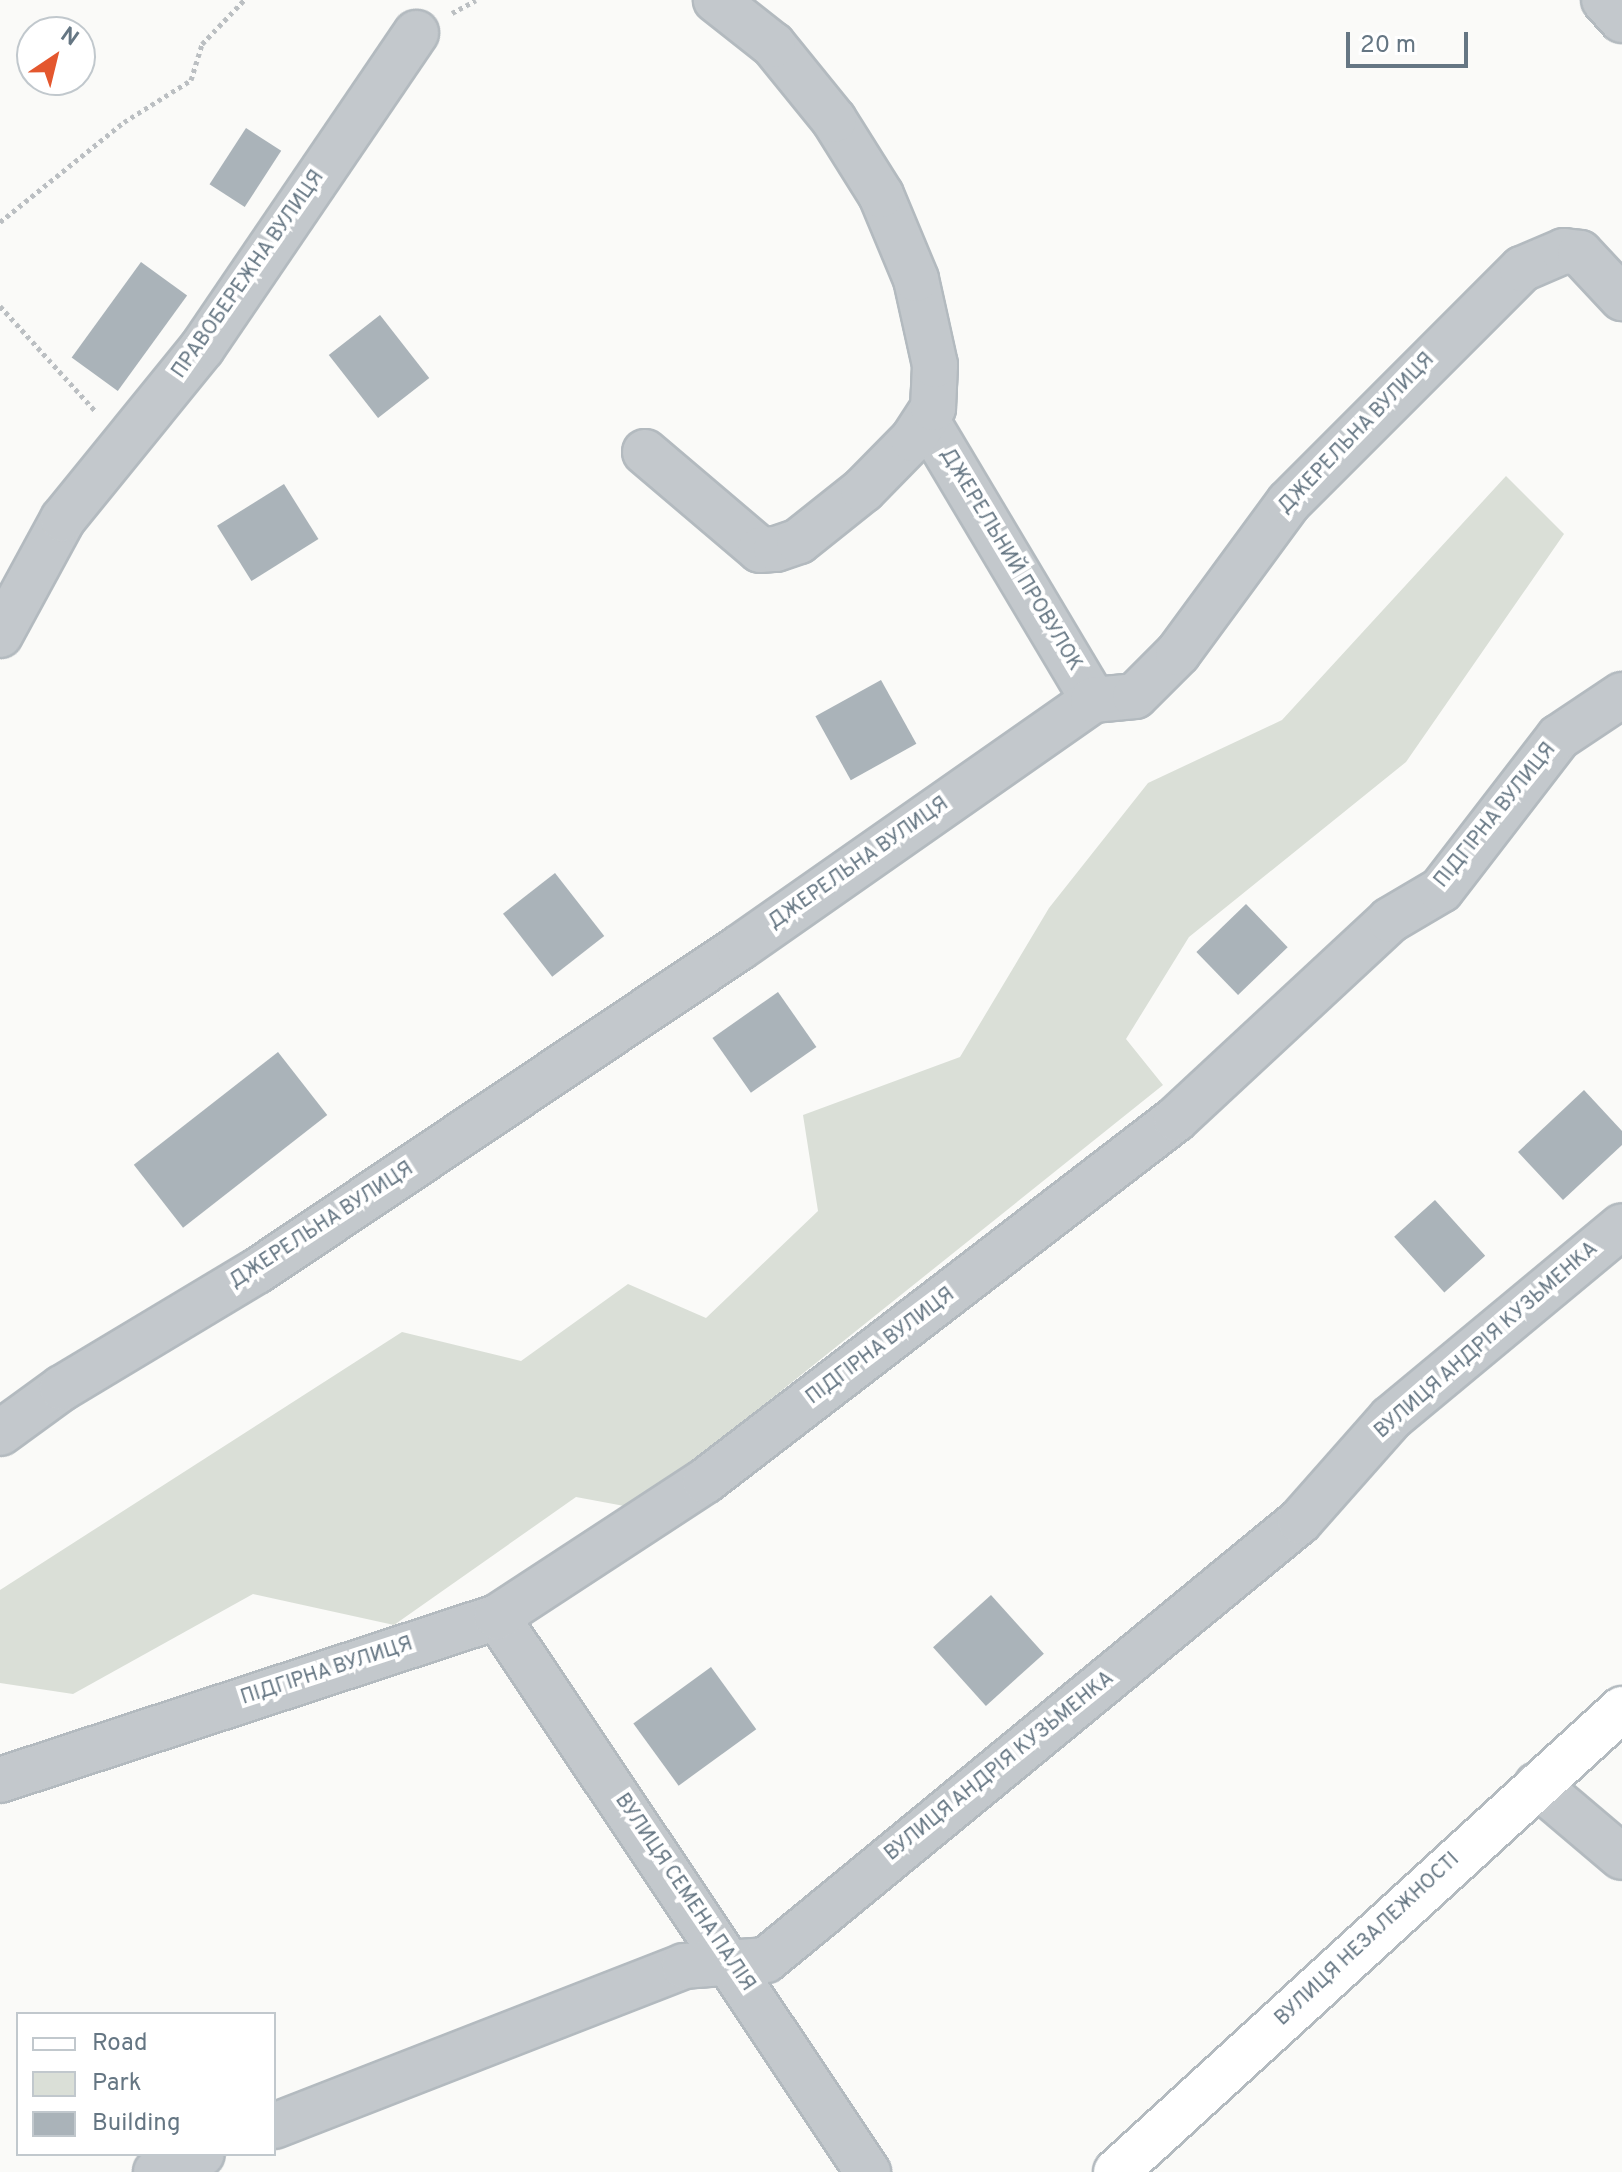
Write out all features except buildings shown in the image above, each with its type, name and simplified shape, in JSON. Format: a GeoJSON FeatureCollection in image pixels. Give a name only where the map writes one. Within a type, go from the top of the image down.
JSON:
{"type":"FeatureCollection","features":[{"type":"Feature","properties":{"kind":"street"},"geometry":{"type":"LineString","coordinates":[[716,0],[773,45],[834,120],[881,195],[916,279],[935,365],[927,421]]}},
{"type":"Feature","properties":{"kind":"street"},"geometry":{"type":"LineString","coordinates":[[1604,0],[1622,20]]}},
{"type":"Feature","properties":{"kind":"street","name":"ПРАВОБЕРЕЖНА ВУЛИЦЯ"},"geometry":{"type":"LineString","coordinates":[[0,635],[63,519],[202,348],[416,33]]}},
{"type":"Feature","properties":{"kind":"street","name":"ДЖЕРЕЛЬНА ВУЛИЦЯ"},"geometry":{"type":"LineString","coordinates":[[0,1433],[257,1271],[726,957],[1093,700],[1135,696],[1159,674],[1289,502],[1522,269],[1553,254],[1580,253],[1622,298]]}},
{"type":"Feature","properties":{"kind":"street","name":"ДЖЕРЕЛЬНИЙ ПРОВУЛОК"},"geometry":{"type":"LineString","coordinates":[[645,452],[760,550],[776,549],[799,541],[852,500],[927,421],[1093,700]]}},
{"type":"Feature","properties":{"kind":"street","name":"ПІДГІРНА ВУЛИЦЯ"},"geometry":{"type":"LineString","coordinates":[[0,1780],[497,1617],[705,1481],[1176,1119],[1390,920],[1441,890],[1559,737],[1622,695]]}},
{"type":"Feature","properties":{"kind":"street","name":"ВУЛИЦЯ АНДРІЯ КУЗЬМЕНКА"},"geometry":{"type":"LineString","coordinates":[[276,2125],[684,1966],[732,1965],[766,1960],[1300,1521],[1391,1418],[1622,1226]]}},
{"type":"Feature","properties":{"kind":"street","name":"ВУЛИЦЯ СЕМЕНА ПАЛІЯ"},"geometry":{"type":"LineString","coordinates":[[497,1617],[868,2172]]}},
{"type":"Feature","properties":{"kind":"street","name":"ВУЛИЦЯ НЕЗАЛЕЖНОСТІ"},"geometry":{"type":"LineString","coordinates":[[1116,2172],[1622,1709]]}},
{"type":"Feature","properties":{"kind":"street"},"geometry":{"type":"LineString","coordinates":[[1537,1785],[1622,1857]]}},
{"type":"Feature","properties":{"kind":"street"},"geometry":{"type":"LineString","coordinates":[[156,2172],[197,2156]]}},
{"type":"Feature","properties":{"kind":"path"},"geometry":{"type":"LineString","coordinates":[[0,222],[124,122],[191,80],[202,44],[244,0]]}},
{"type":"Feature","properties":{"kind":"path"},"geometry":{"type":"LineString","coordinates":[[0,306],[124,443]]}},
{"type":"Feature","properties":{"kind":"green space"},"geometry":{"type":"Polygon","coordinates":[[[1506,476],[1564,534],[1406,762],[1189,937],[1126,1039],[1163,1085],[635,1508],[576,1497],[394,1625],[253,1594],[73,1694],[0,1683],[0,1590],[402,1332],[521,1361],[628,1284],[706,1318],[818,1211],[803,1115],[960,1057],[1049,908],[1148,783],[1282,720],[1506,476]]]}}]}
